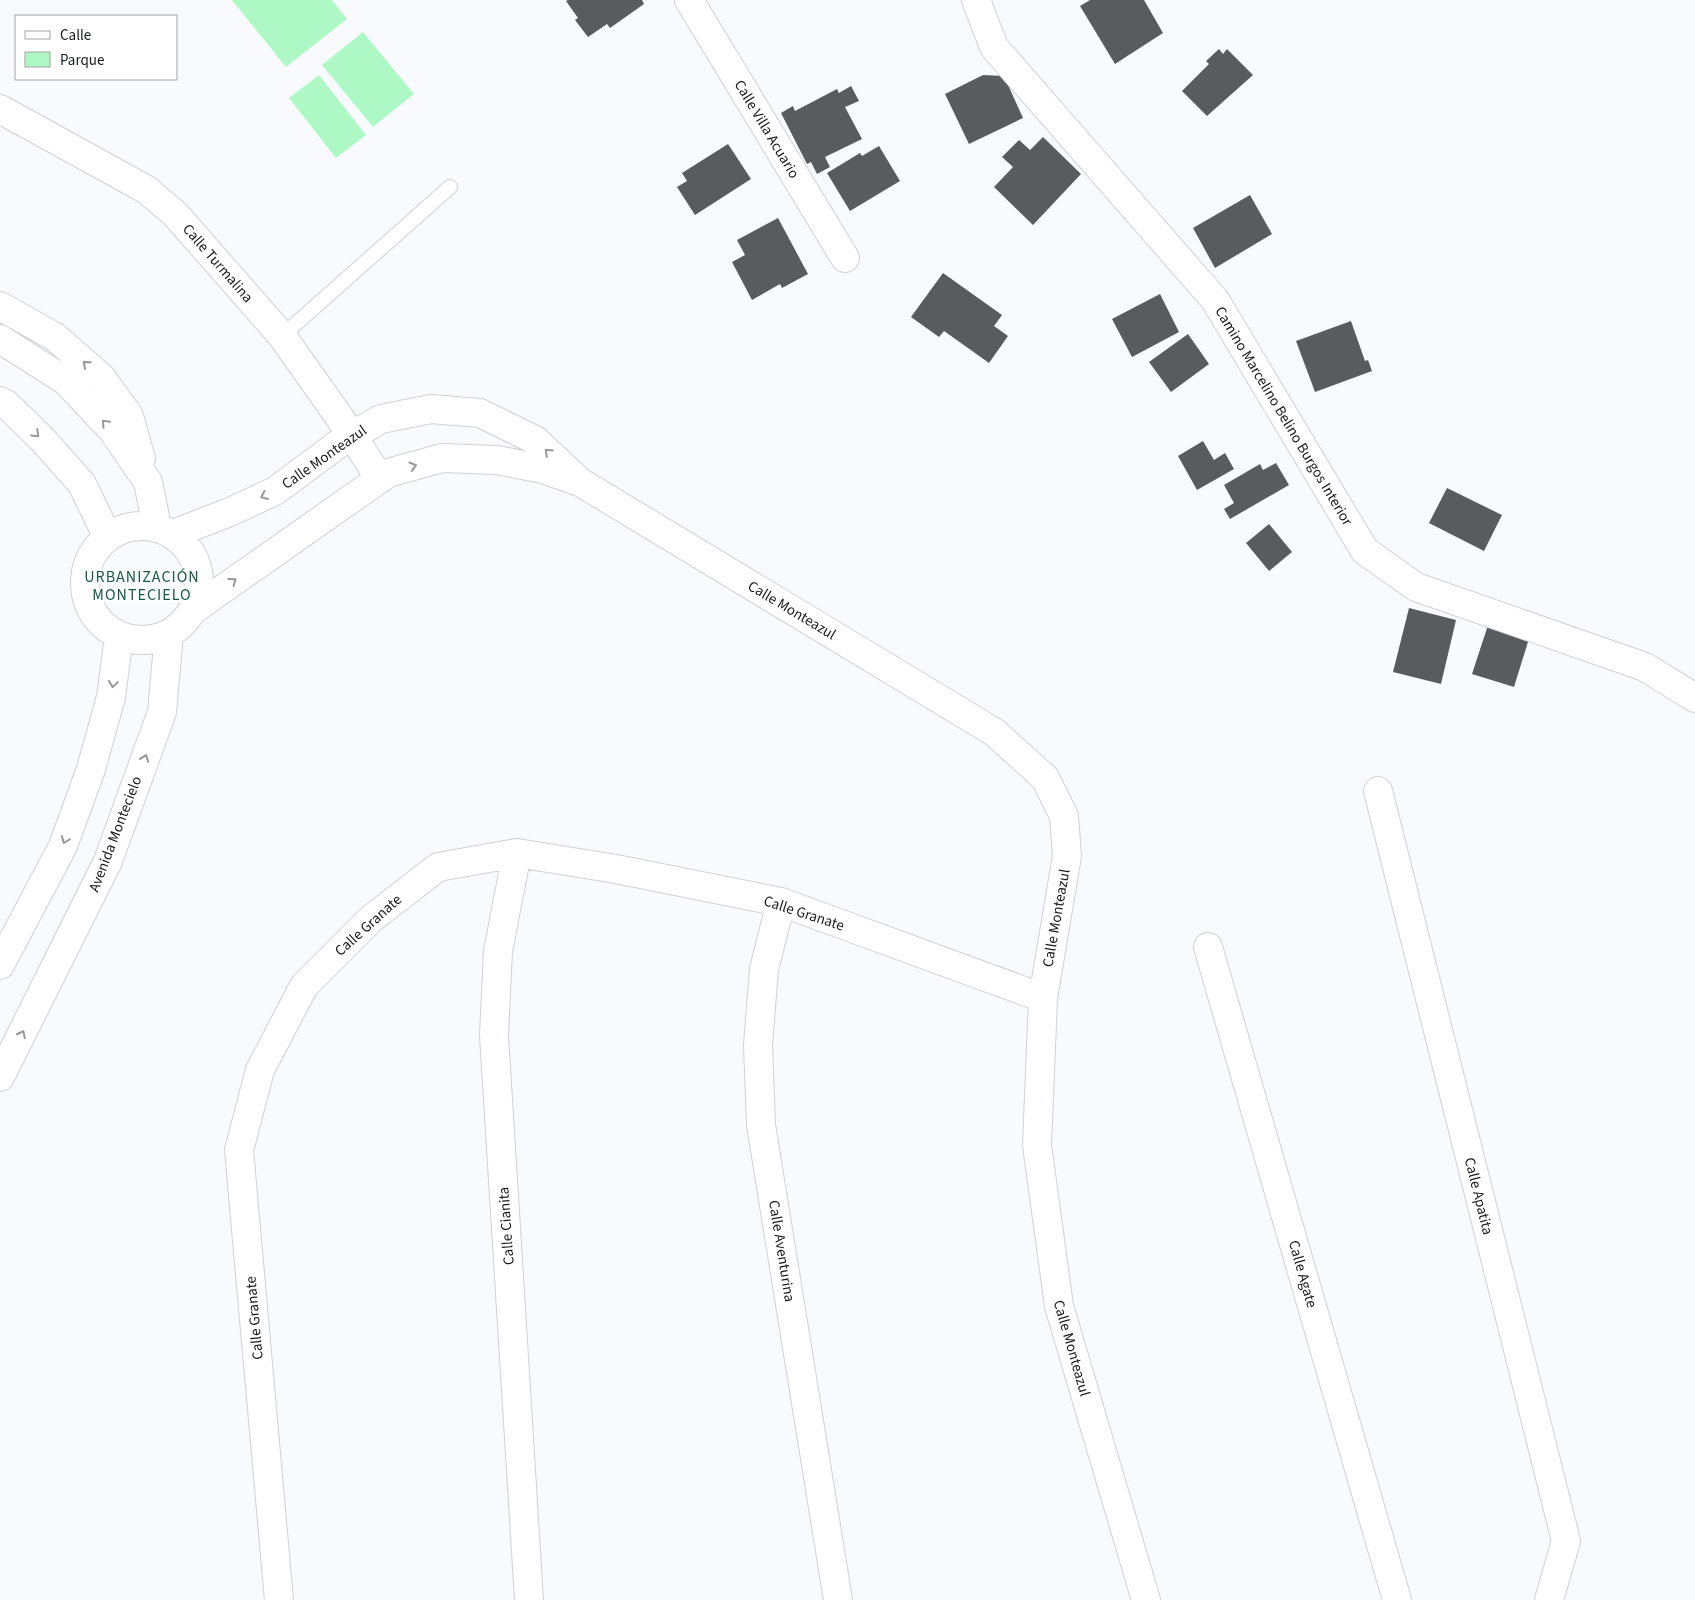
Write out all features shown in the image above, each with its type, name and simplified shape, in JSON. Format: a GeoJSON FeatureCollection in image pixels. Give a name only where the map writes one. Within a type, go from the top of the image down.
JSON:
{"type":"FeatureCollection","features":[{"type":"Feature","properties":{"kind":"street","name":"Calle Villa Acuario"},"geometry":{"type":"LineString","coordinates":[[689,0],[845,258]]}},
{"type":"Feature","properties":{"kind":"street","name":"Camino Marcelino Belino Burgos Interior"},"geometry":{"type":"LineString","coordinates":[[976,0],[994,47],[1215,300],[1365,551],[1416,586],[1645,667],[1695,698]]}},
{"type":"Feature","properties":{"kind":"street","name":"Calle Turmalina"},"geometry":{"type":"LineString","coordinates":[[0,109],[147,190],[176,215],[282,336],[352,435],[380,479]]}},
{"type":"Feature","properties":{"kind":"street"},"geometry":{"type":"LineString","coordinates":[[0,306],[55,338],[101,378],[129,416],[148,482],[165,530]]}},
{"type":"Feature","properties":{"kind":"street"},"geometry":{"type":"LineString","coordinates":[[0,339],[66,381],[113,431],[148,482]]}},
{"type":"Feature","properties":{"kind":"street"},"geometry":{"type":"LineString","coordinates":[[0,401],[7,405],[42,439],[82,484],[107,536]]}},
{"type":"Feature","properties":{"kind":"street","name":"Calle Monteazul"},"geometry":{"type":"LineString","coordinates":[[165,530],[230,512],[275,491],[352,435],[381,418],[431,409],[480,413],[535,440],[580,482]]}},
{"type":"Feature","properties":{"kind":"street","name":"Calle Monteazul"},"geometry":{"type":"LineString","coordinates":[[193,610],[388,473],[442,458],[496,460],[543,469],[580,482],[994,732],[1045,778],[1064,816],[1067,856],[1042,998],[1037,1145],[1059,1306],[1146,1600]]}},
{"type":"Feature","properties":{"kind":"street"},"geometry":{"type":"LineString","coordinates":[[140,525],[165,530],[186,546],[195,560],[200,576],[199,593],[193,610],[183,624],[169,634],[153,640],[136,640],[119,636],[104,626],[93,613],[86,598],[84,581],[87,564],[95,549],[107,536],[123,529],[140,525]]}},
{"type":"Feature","properties":{"kind":"street","name":"Avenida Montecielo"},"geometry":{"type":"LineString","coordinates":[[0,1077],[108,861],[162,712],[169,634]]}},
{"type":"Feature","properties":{"kind":"street"},"geometry":{"type":"LineString","coordinates":[[0,965],[63,846],[91,769],[111,696],[119,636]]}},
{"type":"Feature","properties":{"kind":"street","name":"Calle Apatita"},"geometry":{"type":"LineString","coordinates":[[1378,791],[1566,1541],[1549,1600]]}},
{"type":"Feature","properties":{"kind":"street","name":"Calle Granate"},"geometry":{"type":"LineString","coordinates":[[279,1600],[239,1150],[260,1070],[304,986],[371,919],[438,867],[517,854],[616,869],[781,902],[1042,998]]}},
{"type":"Feature","properties":{"kind":"street","name":"Calle Cianita"},"geometry":{"type":"LineString","coordinates":[[517,854],[498,951],[494,1035],[529,1600]]}},
{"type":"Feature","properties":{"kind":"street","name":"Calle Aventurina"},"geometry":{"type":"LineString","coordinates":[[781,902],[764,969],[758,1045],[762,1125],[838,1600]]}},
{"type":"Feature","properties":{"kind":"street","name":"Calle Agate"},"geometry":{"type":"LineString","coordinates":[[1208,947],[1397,1600]]}},
{"type":"Feature","properties":{"kind":"lane"},"geometry":{"type":"LineString","coordinates":[[282,336],[450,187]]}},
{"type":"Feature","properties":{"kind":"green space"},"geometry":{"type":"Polygon","coordinates":[[[232,0],[332,0],[347,19],[286,67],[232,0]]]}},
{"type":"Feature","properties":{"kind":"green space"},"geometry":{"type":"Polygon","coordinates":[[[363,32],[414,94],[373,127],[322,65],[363,32]]]}},
{"type":"Feature","properties":{"kind":"green space"},"geometry":{"type":"Polygon","coordinates":[[[319,75],[366,135],[336,158],[289,98],[319,75]]]}},
{"type":"Feature","properties":{"kind":"building"},"geometry":{"type":"Polygon","coordinates":[[[642,0],[644,4],[610,28],[607,24],[588,37],[575,20],[578,18],[566,1],[642,0]]]}},
{"type":"Feature","properties":{"kind":"building"},"geometry":{"type":"Polygon","coordinates":[[[1090,0],[1144,0],[1163,33],[1115,64],[1080,6],[1090,0]]]}},
{"type":"Feature","properties":{"kind":"building"},"geometry":{"type":"Polygon","coordinates":[[[1219,49],[1223,54],[1227,49],[1253,75],[1207,116],[1182,91],[1209,64],[1206,61],[1219,49]]]}},
{"type":"Feature","properties":{"kind":"building"},"geometry":{"type":"Polygon","coordinates":[[[983,75],[1004,76],[1023,118],[969,144],[945,94],[983,75]]]}},
{"type":"Feature","properties":{"kind":"building"},"geometry":{"type":"Polygon","coordinates":[[[851,86],[859,101],[845,107],[862,139],[825,157],[830,167],[817,174],[811,162],[807,164],[781,113],[793,106],[795,111],[837,89],[839,93],[851,86]]]}},
{"type":"Feature","properties":{"kind":"building"},"geometry":{"type":"Polygon","coordinates":[[[1043,137],[1081,174],[1033,225],[994,187],[1013,167],[1002,157],[1019,140],[1030,150],[1043,137]]]}},
{"type":"Feature","properties":{"kind":"building"},"geometry":{"type":"Polygon","coordinates":[[[728,144],[751,179],[695,215],[677,187],[687,181],[682,173],[728,144]]]}},
{"type":"Feature","properties":{"kind":"building"},"geometry":{"type":"Polygon","coordinates":[[[879,146],[900,181],[850,211],[827,173],[860,153],[862,156],[879,146]]]}},
{"type":"Feature","properties":{"kind":"building"},"geometry":{"type":"Polygon","coordinates":[[[1250,195],[1272,234],[1215,268],[1193,228],[1250,195]]]}},
{"type":"Feature","properties":{"kind":"building"},"geometry":{"type":"Polygon","coordinates":[[[778,218],[808,274],[782,288],[780,284],[752,300],[732,262],[745,255],[737,240],[778,218]]]}},
{"type":"Feature","properties":{"kind":"building"},"geometry":{"type":"Polygon","coordinates":[[[943,273],[1002,315],[994,326],[1008,336],[989,363],[944,331],[939,337],[911,317],[943,273]]]}},
{"type":"Feature","properties":{"kind":"building"},"geometry":{"type":"Polygon","coordinates":[[[1160,294],[1179,332],[1132,357],[1112,319],[1160,294]]]}},
{"type":"Feature","properties":{"kind":"building"},"geometry":{"type":"Polygon","coordinates":[[[1351,321],[1365,361],[1368,360],[1372,371],[1315,392],[1296,341],[1351,321]]]}},
{"type":"Feature","properties":{"kind":"building"},"geometry":{"type":"Polygon","coordinates":[[[1188,334],[1209,364],[1171,392],[1149,362],[1188,334]]]}},
{"type":"Feature","properties":{"kind":"building"},"geometry":{"type":"Polygon","coordinates":[[[1203,441],[1214,460],[1225,453],[1234,469],[1197,490],[1178,456],[1203,441]]]}},
{"type":"Feature","properties":{"kind":"building"},"geometry":{"type":"Polygon","coordinates":[[[1276,463],[1289,485],[1230,519],[1224,509],[1234,503],[1224,485],[1260,464],[1263,470],[1276,463]]]}},
{"type":"Feature","properties":{"kind":"building"},"geometry":{"type":"Polygon","coordinates":[[[1447,488],[1502,515],[1484,551],[1429,523],[1447,488]]]}},
{"type":"Feature","properties":{"kind":"building"},"geometry":{"type":"Polygon","coordinates":[[[1269,524],[1292,552],[1269,571],[1246,543],[1269,524]]]}},
{"type":"Feature","properties":{"kind":"building"},"geometry":{"type":"Polygon","coordinates":[[[1409,608],[1456,620],[1441,684],[1393,672],[1409,608]]]}},
{"type":"Feature","properties":{"kind":"building"},"geometry":{"type":"Polygon","coordinates":[[[1490,619],[1531,632],[1514,687],[1472,674],[1490,619]]]}},
{"type":"Feature","properties":{"kind":"district","name":"URBANIZACIÓN MONTECIELO"},"geometry":{"type":"Point","coordinates":[142,585]}}]}
